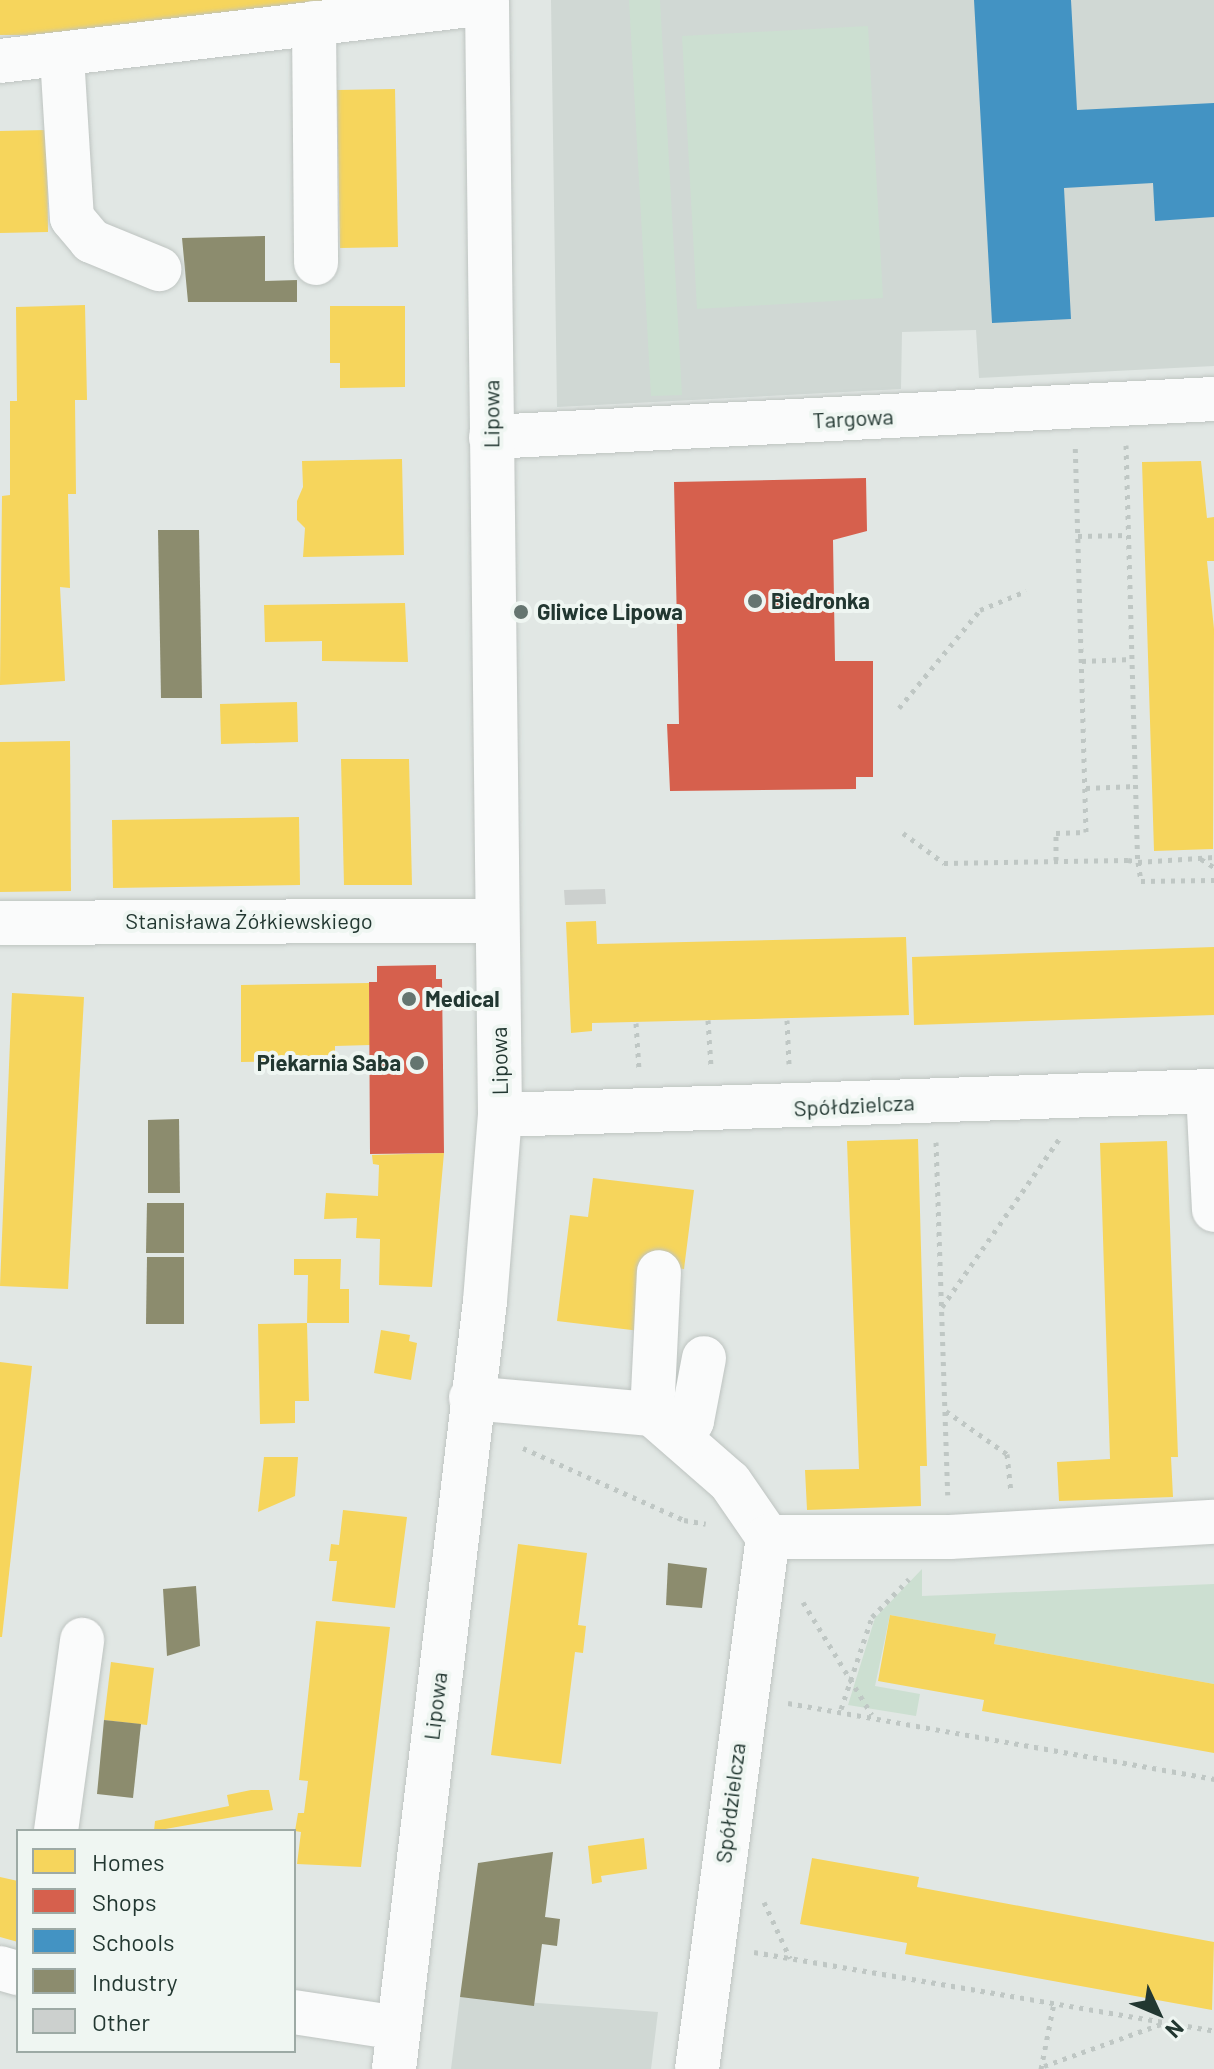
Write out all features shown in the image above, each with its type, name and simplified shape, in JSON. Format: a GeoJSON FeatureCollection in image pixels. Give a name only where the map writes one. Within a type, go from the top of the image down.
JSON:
{"type":"FeatureCollection","features":[{"type":"Feature","properties":{"kind":"street"},"geometry":{"type":"LineString","coordinates":[[0,61],[62,56],[487,2]]}},
{"type":"Feature","properties":{"kind":"street","name":"Lipowa"},"geometry":{"type":"LineString","coordinates":[[396,2049],[471,1398],[485,1301],[500,1115],[487,2]]}},
{"type":"Feature","properties":{"kind":"street"},"geometry":{"type":"LineString","coordinates":[[314,23],[316,263]]}},
{"type":"Feature","properties":{"kind":"street"},"geometry":{"type":"LineString","coordinates":[[62,56],[72,218],[91,241],[159,269]]}},
{"type":"Feature","properties":{"kind":"street","name":"Targowa"},"geometry":{"type":"LineString","coordinates":[[491,437],[1214,399]]}},
{"type":"Feature","properties":{"kind":"street","name":"Stanisława Żółkiewskiego"},"geometry":{"type":"LineString","coordinates":[[0,923],[497,920]]}},
{"type":"Feature","properties":{"kind":"street","name":"Spółdzielcza"},"geometry":{"type":"LineString","coordinates":[[500,1115],[1211,1091],[1214,1210]]}},
{"type":"Feature","properties":{"kind":"street"},"geometry":{"type":"LineString","coordinates":[[659,1272],[667,1426],[730,1482],[768,1537],[935,1538],[1214,1522]]}},
{"type":"Feature","properties":{"kind":"street"},"geometry":{"type":"LineString","coordinates":[[471,1398],[667,1426],[692,1421],[704,1358]]}},
{"type":"Feature","properties":{"kind":"street","name":"Spółdzielcza"},"geometry":{"type":"LineString","coordinates":[[697,2069],[768,1537]]}},
{"type":"Feature","properties":{"kind":"street"},"geometry":{"type":"LineString","coordinates":[[56,1829],[82,1640]]}},
{"type":"Feature","properties":{"kind":"street"},"geometry":{"type":"LineString","coordinates":[[296,2013],[396,2049]]}},
{"type":"Feature","properties":{"kind":"path"},"geometry":{"type":"LineString","coordinates":[[1056,860],[1056,833],[1086,832],[1075,431]]}},
{"type":"Feature","properties":{"kind":"path"},"geometry":{"type":"LineString","coordinates":[[1126,446],[1141,881],[1214,880]]}},
{"type":"Feature","properties":{"kind":"path"},"geometry":{"type":"LineString","coordinates":[[1078,536],[1128,535]]}},
{"type":"Feature","properties":{"kind":"path"},"geometry":{"type":"LineString","coordinates":[[899,708],[980,610],[1026,591]]}},
{"type":"Feature","properties":{"kind":"path"},"geometry":{"type":"LineString","coordinates":[[1082,661],[1132,659]]}},
{"type":"Feature","properties":{"kind":"path"},"geometry":{"type":"LineString","coordinates":[[1086,788],[1136,786]]}},
{"type":"Feature","properties":{"kind":"path"},"geometry":{"type":"LineString","coordinates":[[903,833],[944,863],[1056,860],[1138,862],[1214,857]]}},
{"type":"Feature","properties":{"kind":"path"},"geometry":{"type":"LineString","coordinates":[[1200,859],[1214,867]]}},
{"type":"Feature","properties":{"kind":"path"},"geometry":{"type":"LineString","coordinates":[[708,1020],[712,1072]]}},
{"type":"Feature","properties":{"kind":"path"},"geometry":{"type":"LineString","coordinates":[[787,1020],[790,1081]]}},
{"type":"Feature","properties":{"kind":"path"},"geometry":{"type":"LineString","coordinates":[[636,1023],[640,1087]]}},
{"type":"Feature","properties":{"kind":"path"},"geometry":{"type":"LineString","coordinates":[[841,1710],[872,1617],[919,1567],[935,1538],[945,1411],[936,1131]]}},
{"type":"Feature","properties":{"kind":"path"},"geometry":{"type":"LineString","coordinates":[[941,1309],[1063,1133]]}},
{"type":"Feature","properties":{"kind":"path"},"geometry":{"type":"LineString","coordinates":[[945,1411],[1007,1454],[1012,1469],[1011,1534]]}},
{"type":"Feature","properties":{"kind":"path"},"geometry":{"type":"LineString","coordinates":[[515,1445],[684,1520],[713,1526]]}},
{"type":"Feature","properties":{"kind":"path"},"geometry":{"type":"LineString","coordinates":[[802,1600],[872,1716]]}},
{"type":"Feature","properties":{"kind":"path"},"geometry":{"type":"LineString","coordinates":[[782,1702],[841,1710],[1214,1779]]}},
{"type":"Feature","properties":{"kind":"path"},"geometry":{"type":"LineString","coordinates":[[764,1896],[790,1958]]}},
{"type":"Feature","properties":{"kind":"path"},"geometry":{"type":"LineString","coordinates":[[713,1945],[1214,2031]]}},
{"type":"Feature","properties":{"kind":"path"},"geometry":{"type":"LineString","coordinates":[[1043,2068],[1054,2003]]}},
{"type":"Feature","properties":{"kind":"path"},"geometry":{"type":"LineString","coordinates":[[1043,2068],[1164,2022]]}},
{"type":"Feature","properties":{"kind":"shaded area"},"geometry":{"type":"Polygon","coordinates":[[[551,0],[1214,0],[1214,366],[979,378],[976,330],[902,332],[901,389],[557,407],[551,0]]]}},
{"type":"Feature","properties":{"kind":"shaded area"},"geometry":{"type":"Polygon","coordinates":[[[460,1997],[658,2012],[651,2069],[451,2069],[460,1997]]]}},
{"type":"Feature","properties":{"kind":"green space"},"geometry":{"type":"Polygon","coordinates":[[[629,0],[660,0],[682,395],[651,396],[629,0]]]}},
{"type":"Feature","properties":{"kind":"green space"},"geometry":{"type":"Polygon","coordinates":[[[868,26],[883,298],[697,309],[682,36],[868,26]]]}},
{"type":"Feature","properties":{"kind":"green space"},"geometry":{"type":"Polygon","coordinates":[[[922,1569],[922,1596],[1214,1584],[1214,1684],[994,1644],[995,1634],[890,1615],[875,1686],[920,1694],[916,1716],[848,1705],[875,1618],[922,1569]]]}},
{"type":"Feature","properties":{"kind":"building: Homes"},"geometry":{"type":"Polygon","coordinates":[[[0,0],[346,0],[31,35],[0,35],[0,0]]]}},
{"type":"Feature","properties":{"kind":"building: Homes"},"geometry":{"type":"Polygon","coordinates":[[[395,89],[398,247],[340,248],[337,90],[395,89]]]}},
{"type":"Feature","properties":{"kind":"building: Homes"},"geometry":{"type":"Polygon","coordinates":[[[47,130],[48,232],[0,233],[0,131],[47,130]]]}},
{"type":"Feature","properties":{"kind":"building: Homes"},"geometry":{"type":"Polygon","coordinates":[[[85,305],[87,400],[75,400],[76,494],[68,494],[70,588],[60,587],[65,681],[0,685],[2,496],[10,495],[10,401],[17,401],[16,307],[85,305]]]}},
{"type":"Feature","properties":{"kind":"building: Homes"},"geometry":{"type":"Polygon","coordinates":[[[330,306],[405,306],[405,387],[340,388],[340,363],[330,363],[330,306]]]}},
{"type":"Feature","properties":{"kind":"building: Homes"},"geometry":{"type":"Polygon","coordinates":[[[402,459],[404,555],[303,557],[305,528],[297,520],[297,501],[303,487],[302,461],[402,459]]]}},
{"type":"Feature","properties":{"kind":"building: Homes"},"geometry":{"type":"Polygon","coordinates":[[[1201,461],[1207,518],[1214,517],[1214,561],[1207,561],[1214,629],[1213,849],[1154,851],[1142,462],[1201,461]]]}},
{"type":"Feature","properties":{"kind":"building: Homes"},"geometry":{"type":"Polygon","coordinates":[[[405,603],[408,662],[322,661],[322,641],[265,642],[264,605],[405,603]]]}},
{"type":"Feature","properties":{"kind":"building: Homes"},"geometry":{"type":"Polygon","coordinates":[[[297,702],[298,742],[221,744],[220,704],[297,702]]]}},
{"type":"Feature","properties":{"kind":"building: Homes"},"geometry":{"type":"Polygon","coordinates":[[[70,741],[71,891],[0,892],[0,742],[70,741]]]}},
{"type":"Feature","properties":{"kind":"building: Homes"},"geometry":{"type":"Polygon","coordinates":[[[341,759],[409,759],[412,885],[344,885],[341,759]]]}},
{"type":"Feature","properties":{"kind":"building: Homes"},"geometry":{"type":"Polygon","coordinates":[[[299,817],[300,885],[113,888],[112,820],[299,817]]]}},
{"type":"Feature","properties":{"kind":"building: Homes"},"geometry":{"type":"Polygon","coordinates":[[[596,921],[597,944],[906,937],[909,1015],[592,1023],[592,1031],[571,1033],[566,922],[596,921]]]}},
{"type":"Feature","properties":{"kind":"building: Homes"},"geometry":{"type":"Polygon","coordinates":[[[1214,947],[1214,1015],[914,1025],[912,957],[1214,947]]]}},
{"type":"Feature","properties":{"kind":"building: Homes"},"geometry":{"type":"Polygon","coordinates":[[[369,983],[370,1045],[335,1046],[335,1060],[241,1062],[241,985],[369,983]]]}},
{"type":"Feature","properties":{"kind":"building: Homes"},"geometry":{"type":"Polygon","coordinates":[[[12,993],[84,997],[68,1289],[0,1286],[12,993]]]}},
{"type":"Feature","properties":{"kind":"building: Homes"},"geometry":{"type":"Polygon","coordinates":[[[918,1139],[927,1466],[920,1466],[921,1506],[807,1510],[805,1470],[859,1469],[847,1141],[918,1139]]]}},
{"type":"Feature","properties":{"kind":"building: Homes"},"geometry":{"type":"Polygon","coordinates":[[[1167,1141],[1178,1457],[1171,1457],[1173,1497],[1059,1501],[1057,1462],[1110,1459],[1100,1143],[1167,1141]]]}},
{"type":"Feature","properties":{"kind":"building: Homes"},"geometry":{"type":"Polygon","coordinates":[[[444,1153],[432,1287],[379,1285],[380,1239],[356,1238],[357,1218],[324,1219],[326,1193],[378,1196],[379,1165],[373,1164],[372,1155],[444,1153]]]}},
{"type":"Feature","properties":{"kind":"building: Homes"},"geometry":{"type":"Polygon","coordinates":[[[593,1178],[694,1190],[684,1269],[649,1265],[640,1331],[557,1321],[570,1215],[588,1217],[593,1178]]]}},
{"type":"Feature","properties":{"kind":"building: Homes"},"geometry":{"type":"Polygon","coordinates":[[[294,1259],[341,1259],[340,1289],[349,1289],[349,1323],[307,1323],[308,1275],[294,1275],[294,1259]]]}},
{"type":"Feature","properties":{"kind":"building: Homes"},"geometry":{"type":"Polygon","coordinates":[[[307,1323],[309,1401],[295,1401],[295,1423],[260,1424],[258,1324],[307,1323]]]}},
{"type":"Feature","properties":{"kind":"building: Homes"},"geometry":{"type":"Polygon","coordinates":[[[381,1330],[410,1335],[409,1341],[417,1343],[411,1380],[374,1373],[381,1330]]]}},
{"type":"Feature","properties":{"kind":"building: Homes"},"geometry":{"type":"Polygon","coordinates":[[[0,1362],[32,1366],[2,1637],[0,1637],[0,1362]]]}},
{"type":"Feature","properties":{"kind":"building: Homes"},"geometry":{"type":"Polygon","coordinates":[[[264,1457],[298,1457],[295,1496],[258,1512],[264,1457]]]}},
{"type":"Feature","properties":{"kind":"building: Homes"},"geometry":{"type":"Polygon","coordinates":[[[343,1510],[407,1517],[395,1608],[332,1601],[337,1561],[329,1561],[331,1544],[339,1545],[343,1510]]]}},
{"type":"Feature","properties":{"kind":"building: Homes"},"geometry":{"type":"Polygon","coordinates":[[[518,1544],[587,1553],[578,1625],[586,1626],[583,1653],[575,1652],[561,1764],[491,1755],[518,1544]]]}},
{"type":"Feature","properties":{"kind":"building: Homes"},"geometry":{"type":"Polygon","coordinates":[[[890,1615],[996,1634],[994,1644],[1214,1684],[1214,1753],[982,1711],[984,1700],[878,1681],[890,1615]]]}},
{"type":"Feature","properties":{"kind":"building: Homes"},"geometry":{"type":"Polygon","coordinates":[[[316,1621],[390,1627],[361,1867],[297,1864],[301,1832],[295,1829],[298,1813],[304,1813],[308,1781],[299,1780],[316,1621]]]}},
{"type":"Feature","properties":{"kind":"building: Homes"},"geometry":{"type":"Polygon","coordinates":[[[111,1662],[154,1668],[147,1725],[104,1720],[111,1662]]]}},
{"type":"Feature","properties":{"kind":"building: Homes"},"geometry":{"type":"Polygon","coordinates":[[[269,1790],[273,1810],[154,1829],[155,1821],[229,1806],[227,1795],[269,1790]]]}},
{"type":"Feature","properties":{"kind":"building: Homes"},"geometry":{"type":"Polygon","coordinates":[[[644,1838],[647,1869],[601,1876],[602,1882],[592,1884],[588,1846],[644,1838]]]}},
{"type":"Feature","properties":{"kind":"building: Homes"},"geometry":{"type":"Polygon","coordinates":[[[812,1858],[919,1877],[917,1887],[1214,1942],[1212,2010],[905,1954],[907,1943],[800,1924],[812,1858]]]}},
{"type":"Feature","properties":{"kind":"building: Homes"},"geometry":{"type":"Polygon","coordinates":[[[0,1877],[16,1881],[16,1941],[0,1937],[0,1877]]]}},
{"type":"Feature","properties":{"kind":"building: Shops","name":"Biedronka"},"geometry":{"type":"Polygon","coordinates":[[[866,478],[867,531],[833,540],[835,661],[873,661],[873,777],[856,777],[856,789],[670,791],[667,724],[679,724],[674,482],[866,478]]]}},
{"type":"Feature","properties":{"kind":"building: Shops"},"geometry":{"type":"Polygon","coordinates":[[[436,965],[436,979],[442,979],[444,1153],[370,1154],[369,982],[377,982],[377,966],[436,965]]]}},
{"type":"Feature","properties":{"kind":"building: Schools"},"geometry":{"type":"Polygon","coordinates":[[[974,0],[1071,0],[1077,110],[1214,103],[1214,217],[1155,221],[1153,183],[1064,188],[1071,319],[992,323],[974,0]]]}},
{"type":"Feature","properties":{"kind":"building: Industry"},"geometry":{"type":"Polygon","coordinates":[[[265,236],[265,281],[297,280],[297,302],[188,302],[182,238],[265,236]]]}},
{"type":"Feature","properties":{"kind":"building: Industry"},"geometry":{"type":"Polygon","coordinates":[[[158,530],[199,530],[202,698],[161,698],[158,530]]]}},
{"type":"Feature","properties":{"kind":"building: Industry"},"geometry":{"type":"Polygon","coordinates":[[[179,1119],[180,1193],[148,1193],[148,1120],[179,1119]]]}},
{"type":"Feature","properties":{"kind":"building: Industry"},"geometry":{"type":"Polygon","coordinates":[[[147,1203],[184,1203],[184,1253],[146,1253],[147,1203]]]}},
{"type":"Feature","properties":{"kind":"building: Industry"},"geometry":{"type":"Polygon","coordinates":[[[147,1257],[184,1257],[184,1324],[146,1324],[147,1257]]]}},
{"type":"Feature","properties":{"kind":"building: Industry"},"geometry":{"type":"Polygon","coordinates":[[[668,1563],[707,1568],[702,1608],[666,1605],[668,1563]]]}},
{"type":"Feature","properties":{"kind":"building: Industry"},"geometry":{"type":"Polygon","coordinates":[[[196,1586],[200,1646],[167,1656],[163,1589],[196,1586]]]}},
{"type":"Feature","properties":{"kind":"building: Industry"},"geometry":{"type":"Polygon","coordinates":[[[104,1720],[141,1724],[133,1798],[97,1794],[104,1720]]]}},
{"type":"Feature","properties":{"kind":"building: Industry"},"geometry":{"type":"Polygon","coordinates":[[[553,1852],[545,1917],[560,1919],[557,1946],[542,1944],[534,2006],[460,1997],[478,1863],[553,1852]]]}},
{"type":"Feature","properties":{"kind":"building: Other"},"geometry":{"type":"Polygon","coordinates":[[[605,889],[606,904],[565,905],[564,890],[605,889]]]}},
{"type":"Feature","properties":{"kind":"place","name":"Biedronka"},"geometry":{"type":"Point","coordinates":[755,601]}},
{"type":"Feature","properties":{"kind":"place","name":"Gliwice Lipowa"},"geometry":{"type":"Point","coordinates":[521,612]}},
{"type":"Feature","properties":{"kind":"place","name":"Medical"},"geometry":{"type":"Point","coordinates":[409,999]}},
{"type":"Feature","properties":{"kind":"place","name":"Piekarnia Saba"},"geometry":{"type":"Point","coordinates":[417,1063]}}]}
